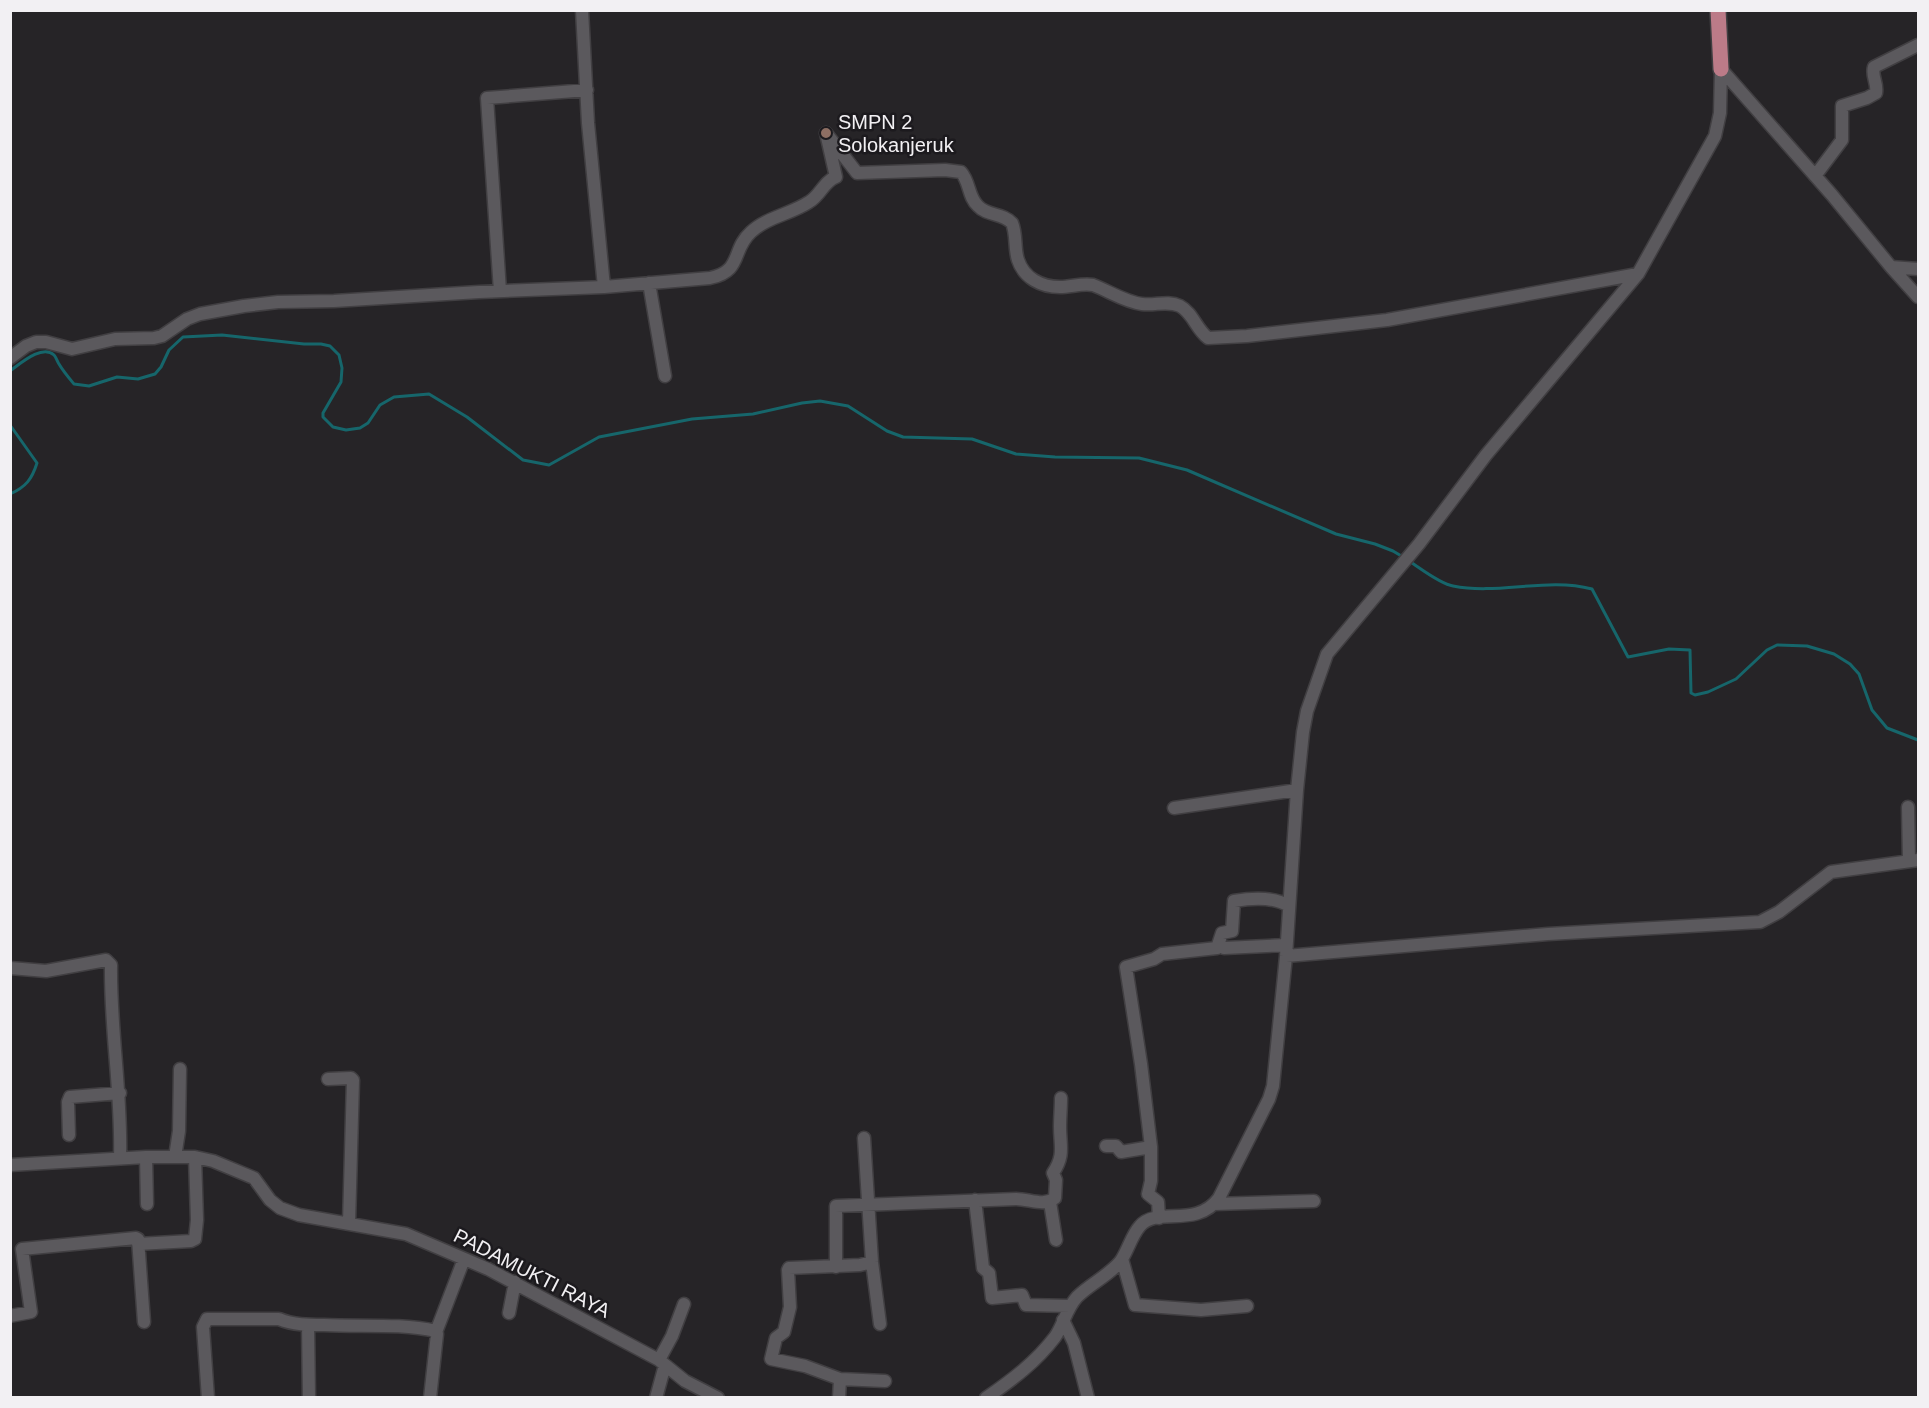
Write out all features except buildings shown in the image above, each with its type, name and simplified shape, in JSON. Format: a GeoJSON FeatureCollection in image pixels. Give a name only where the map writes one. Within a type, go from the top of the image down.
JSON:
{"type":"FeatureCollection","features":[{"type":"Feature","properties":{"kind":"main road"},"geometry":{"type":"LineString","coordinates":[[1718,10],[1721,69]]}},
{"type":"Feature","properties":{"kind":"street"},"geometry":{"type":"LineString","coordinates":[[582,10],[588,123],[604,286]]}},
{"type":"Feature","properties":{"kind":"street"},"geometry":{"type":"LineString","coordinates":[[1815,176],[1842,140],[1842,106],[1875,94],[1877,88],[1873,74],[1874,67],[1918,45]]}},
{"type":"Feature","properties":{"kind":"street"},"geometry":{"type":"LineString","coordinates":[[1721,69],[1918,297]]}},
{"type":"Feature","properties":{"kind":"street"},"geometry":{"type":"LineString","coordinates":[[1214,1204],[1269,1099],[1275,1066],[1286,951],[1297,790],[1308,711],[1328,654],[1419,544],[1486,455],[1638,274],[1719,128],[1721,69]]}},
{"type":"Feature","properties":{"kind":"street"},"geometry":{"type":"LineString","coordinates":[[500,291],[487,99],[587,90]]}},
{"type":"Feature","properties":{"kind":"street"},"geometry":{"type":"LineString","coordinates":[[10,358],[26,346],[36,342],[46,342],[72,349],[115,339],[154,338],[162,336],[187,319],[200,314],[278,302],[334,302],[650,283],[722,276],[729,271],[744,238],[753,230],[772,218],[812,200],[828,182],[836,177],[826,133],[857,173],[945,170],[961,172],[979,208],[985,212],[1005,217],[1012,223],[1016,254],[1021,269],[1031,279],[1055,287],[1093,285],[1142,304],[1177,305],[1190,315],[1208,338],[1247,336],[1387,320],[1638,274]]}},
{"type":"Feature","properties":{"kind":"street"},"geometry":{"type":"LineString","coordinates":[[1891,267],[1918,269]]}},
{"type":"Feature","properties":{"kind":"street"},"geometry":{"type":"LineString","coordinates":[[650,283],[664,376]]}},
{"type":"Feature","properties":{"kind":"street"},"geometry":{"type":"LineString","coordinates":[[1174,808],[1297,790]]}},
{"type":"Feature","properties":{"kind":"street"},"geometry":{"type":"LineString","coordinates":[[1224,948],[1286,951],[1760,922],[1779,912],[1831,872],[1914,861],[1908,807]]}},
{"type":"Feature","properties":{"kind":"street"},"geometry":{"type":"LineString","coordinates":[[1159,1218],[1158,1202],[1149,1196],[1148,1192],[1151,1181],[1151,1147],[1126,967],[1154,959],[1162,954],[1217,948],[1222,933],[1232,931],[1234,901],[1252,898],[1289,906]]}},
{"type":"Feature","properties":{"kind":"street"},"geometry":{"type":"LineString","coordinates":[[10,968],[46,971],[97,962],[109,962],[111,965],[111,998],[120,1093],[120,1158]]}},
{"type":"Feature","properties":{"kind":"street"},"geometry":{"type":"LineString","coordinates":[[175,1157],[179,1131],[180,1069]]}},
{"type":"Feature","properties":{"kind":"street"},"geometry":{"type":"LineString","coordinates":[[328,1079],[351,1078],[353,1080],[350,1217]]}},
{"type":"Feature","properties":{"kind":"street"},"geometry":{"type":"LineString","coordinates":[[69,1135],[68,1102],[70,1097],[120,1093]]}},
{"type":"Feature","properties":{"kind":"street"},"geometry":{"type":"LineString","coordinates":[[836,1267],[835,1207],[1019,1198],[1034,1202],[1050,1202],[1055,1198],[1056,1180],[1053,1173],[1059,1164],[1062,1149],[1061,1098]]}},
{"type":"Feature","properties":{"kind":"street"},"geometry":{"type":"LineString","coordinates":[[864,1138],[872,1262],[880,1324]]}},
{"type":"Feature","properties":{"kind":"street"},"geometry":{"type":"LineString","coordinates":[[1106,1146],[1116,1146],[1121,1152],[1151,1147]]}},
{"type":"Feature","properties":{"kind":"street"},"geometry":{"type":"LineString","coordinates":[[146,1156],[147,1204]]}},
{"type":"Feature","properties":{"kind":"street","name":"PADAMUKTI RAYA"},"geometry":{"type":"LineString","coordinates":[[10,1164],[146,1156],[213,1161],[254,1178],[270,1200],[280,1208],[299,1215],[350,1217],[406,1234],[515,1282],[662,1363],[685,1381],[718,1398]]}},
{"type":"Feature","properties":{"kind":"street"},"geometry":{"type":"LineString","coordinates":[[138,1244],[195,1239],[197,1220],[195,1158]]}},
{"type":"Feature","properties":{"kind":"street"},"geometry":{"type":"LineString","coordinates":[[975,1200],[983,1268],[989,1272],[992,1298],[1022,1295],[1026,1305],[1070,1306]]}},
{"type":"Feature","properties":{"kind":"street"},"geometry":{"type":"LineString","coordinates":[[986,1398],[1023,1372],[1056,1335],[1070,1306],[1088,1287],[1106,1275],[1122,1259],[1140,1226],[1147,1220],[1196,1215],[1214,1204],[1314,1201]]}},
{"type":"Feature","properties":{"kind":"street"},"geometry":{"type":"LineString","coordinates":[[1050,1202],[1056,1240]]}},
{"type":"Feature","properties":{"kind":"street"},"geometry":{"type":"LineString","coordinates":[[10,1316],[31,1312],[22,1249],[136,1238],[144,1322]]}},
{"type":"Feature","properties":{"kind":"street"},"geometry":{"type":"LineString","coordinates":[[430,1398],[436,1332],[464,1259]]}},
{"type":"Feature","properties":{"kind":"street"},"geometry":{"type":"LineString","coordinates":[[1122,1259],[1136,1305],[1209,1310],[1247,1306]]}},
{"type":"Feature","properties":{"kind":"street"},"geometry":{"type":"LineString","coordinates":[[872,1262],[836,1267],[788,1268],[789,1311],[784,1332],[776,1336],[771,1358],[808,1367],[840,1379],[885,1381]]}},
{"type":"Feature","properties":{"kind":"street"},"geometry":{"type":"LineString","coordinates":[[509,1313],[515,1282]]}},
{"type":"Feature","properties":{"kind":"street"},"geometry":{"type":"LineString","coordinates":[[656,1398],[662,1363],[684,1304]]}},
{"type":"Feature","properties":{"kind":"street"},"geometry":{"type":"LineString","coordinates":[[208,1398],[203,1326],[207,1319],[279,1319],[286,1323],[308,1325],[384,1326],[436,1332]]}},
{"type":"Feature","properties":{"kind":"street"},"geometry":{"type":"LineString","coordinates":[[1063,1320],[1074,1343],[1088,1398]]}},
{"type":"Feature","properties":{"kind":"street"},"geometry":{"type":"LineString","coordinates":[[308,1325],[309,1398]]}},
{"type":"Feature","properties":{"kind":"street"},"geometry":{"type":"LineString","coordinates":[[839,1398],[840,1379]]}},
{"type":"Feature","properties":{"kind":"waterway"},"geometry":{"type":"LineString","coordinates":[[10,371],[37,353],[49,352],[55,356],[74,384],[89,386],[117,377],[138,379],[155,374],[169,350],[183,337],[222,335],[321,344],[330,346],[339,355],[342,368],[341,382],[323,413],[323,417],[333,427],[346,430],[360,428],[368,423],[380,405],[394,397],[429,394],[467,417],[523,460],[549,465],[599,437],[692,419],[753,414],[820,401],[848,406],[887,431],[903,437],[972,439],[1016,454],[1139,458],[1187,470],[1336,534],[1375,544],[1403,557]]}},
{"type":"Feature","properties":{"kind":"waterway"},"geometry":{"type":"LineString","coordinates":[[10,425],[37,463],[28,482],[10,494]]}},
{"type":"Feature","properties":{"kind":"waterway"},"geometry":{"type":"LineString","coordinates":[[1409,561],[1436,579],[1453,586],[1488,589],[1558,585],[1592,589],[1628,657],[1669,649],[1690,650],[1691,693],[1695,695],[1708,692],[1736,679],[1767,650],[1777,645],[1807,646],[1834,654],[1850,664],[1859,674],[1872,710],[1887,728],[1918,740]]}},
{"type":"Feature","properties":{"kind":"place","name":"SMPN 2 Solokanjeruk"},"geometry":{"type":"Point","coordinates":[826,133]}}]}
